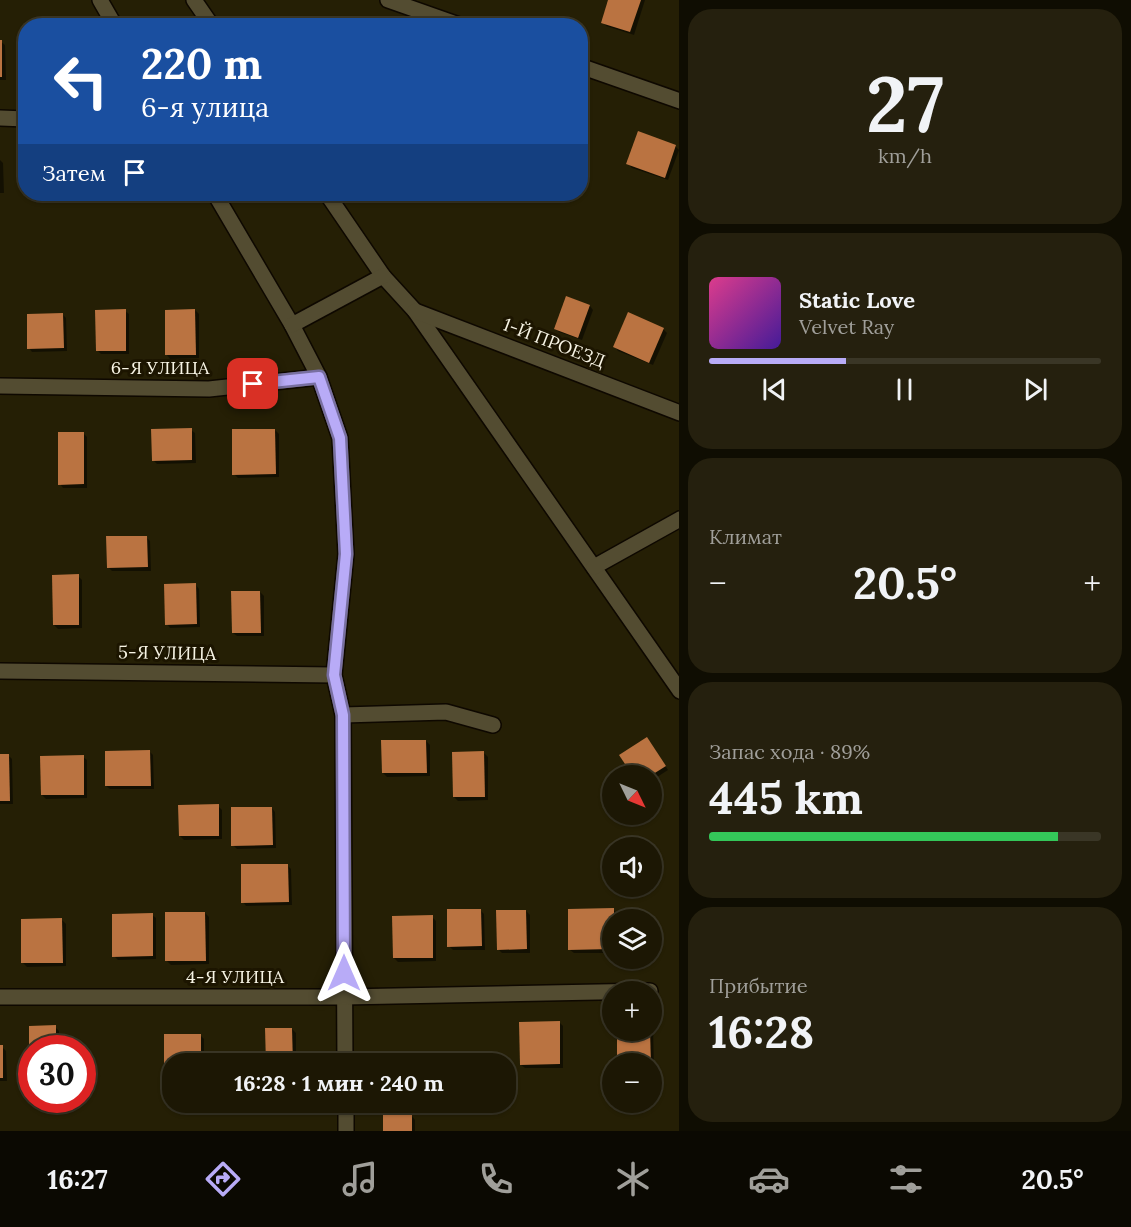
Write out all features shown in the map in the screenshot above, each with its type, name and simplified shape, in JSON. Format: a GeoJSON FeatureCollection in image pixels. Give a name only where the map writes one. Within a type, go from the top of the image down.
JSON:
{"type":"FeatureCollection","features":[{"type":"Feature","properties":{"kind":"street"},"geometry":{"type":"LineString","coordinates":[[100,0],[110,18]]}},
{"type":"Feature","properties":{"kind":"street"},"geometry":{"type":"LineString","coordinates":[[194,0],[206,18]]}},
{"type":"Feature","properties":{"kind":"street"},"geometry":{"type":"LineString","coordinates":[[388,0],[439,18]]}},
{"type":"Feature","properties":{"kind":"street"},"geometry":{"type":"LineString","coordinates":[[588,69],[679,100]]}},
{"type":"Feature","properties":{"kind":"street"},"geometry":{"type":"LineString","coordinates":[[0,118],[18,118]]}},
{"type":"Feature","properties":{"kind":"street"},"geometry":{"type":"LineString","coordinates":[[218,201],[292,325],[319,377],[340,438],[346,554],[334,675],[343,715],[345,1053]]}},
{"type":"Feature","properties":{"kind":"street"},"geometry":{"type":"LineString","coordinates":[[332,201],[384,276],[415,310],[679,690]]}},
{"type":"Feature","properties":{"kind":"street"},"geometry":{"type":"LineString","coordinates":[[292,325],[384,276]]}},
{"type":"Feature","properties":{"kind":"street","name":"1-Й ПРОЕЗД"},"geometry":{"type":"LineString","coordinates":[[415,310],[679,413]]}},
{"type":"Feature","properties":{"kind":"street","name":"6-Я УЛИЦА"},"geometry":{"type":"LineString","coordinates":[[0,386],[209,389],[319,377]]}},
{"type":"Feature","properties":{"kind":"street"},"geometry":{"type":"LineString","coordinates":[[594,567],[679,520]]}},
{"type":"Feature","properties":{"kind":"street","name":"5-Я УЛИЦА"},"geometry":{"type":"LineString","coordinates":[[0,671],[334,675]]}},
{"type":"Feature","properties":{"kind":"street"},"geometry":{"type":"LineString","coordinates":[[343,715],[446,712],[493,725]]}},
{"type":"Feature","properties":{"kind":"street","name":"4-Я УЛИЦА"},"geometry":{"type":"LineString","coordinates":[[0,997],[344,997],[602,992]]}},
{"type":"Feature","properties":{"kind":"street"},"geometry":{"type":"LineString","coordinates":[[346,1113],[346,1131]]}},
{"type":"Feature","properties":{"kind":"building"},"geometry":{"type":"Polygon","coordinates":[[[608,0],[641,0],[630,32],[601,23],[608,0]]]}},
{"type":"Feature","properties":{"kind":"building"},"geometry":{"type":"Polygon","coordinates":[[[0,40],[2,40],[2,77],[0,77],[0,40]]]}},
{"type":"Feature","properties":{"kind":"building"},"geometry":{"type":"Polygon","coordinates":[[[638,131],[676,145],[665,178],[626,164],[638,131]]]}},
{"type":"Feature","properties":{"kind":"building"},"geometry":{"type":"Polygon","coordinates":[[[566,296],[590,305],[578,338],[554,329],[566,296]]]}},
{"type":"Feature","properties":{"kind":"building"},"geometry":{"type":"Polygon","coordinates":[[[126,309],[126,351],[96,351],[95,310],[126,309]]]}},
{"type":"Feature","properties":{"kind":"building"},"geometry":{"type":"Polygon","coordinates":[[[195,309],[196,355],[165,355],[165,310],[195,309]]]}},
{"type":"Feature","properties":{"kind":"building"},"geometry":{"type":"Polygon","coordinates":[[[628,312],[664,328],[649,363],[613,347],[628,312]]]}},
{"type":"Feature","properties":{"kind":"building"},"geometry":{"type":"Polygon","coordinates":[[[63,313],[64,348],[27,349],[27,314],[63,313]]]}},
{"type":"Feature","properties":{"kind":"building"},"geometry":{"type":"Polygon","coordinates":[[[192,428],[192,460],[152,461],[151,429],[192,428]]]}},
{"type":"Feature","properties":{"kind":"building"},"geometry":{"type":"Polygon","coordinates":[[[232,429],[275,429],[276,474],[232,475],[232,429]]]}},
{"type":"Feature","properties":{"kind":"building"},"geometry":{"type":"Polygon","coordinates":[[[58,432],[84,432],[84,484],[58,485],[58,432]]]}},
{"type":"Feature","properties":{"kind":"building"},"geometry":{"type":"Polygon","coordinates":[[[106,536],[147,536],[148,567],[107,568],[106,536]]]}},
{"type":"Feature","properties":{"kind":"building"},"geometry":{"type":"Polygon","coordinates":[[[79,574],[79,625],[53,625],[52,575],[79,574]]]}},
{"type":"Feature","properties":{"kind":"building"},"geometry":{"type":"Polygon","coordinates":[[[196,583],[197,624],[165,625],[164,584],[196,583]]]}},
{"type":"Feature","properties":{"kind":"building"},"geometry":{"type":"Polygon","coordinates":[[[231,591],[260,591],[261,633],[232,633],[231,591]]]}},
{"type":"Feature","properties":{"kind":"building"},"geometry":{"type":"Polygon","coordinates":[[[647,737],[666,766],[662,768],[662,765],[626,765],[619,755],[647,737]]]}},
{"type":"Feature","properties":{"kind":"building"},"geometry":{"type":"Polygon","coordinates":[[[381,740],[426,740],[427,773],[382,773],[381,740]]]}},
{"type":"Feature","properties":{"kind":"building"},"geometry":{"type":"Polygon","coordinates":[[[150,750],[151,786],[105,786],[105,751],[150,750]]]}},
{"type":"Feature","properties":{"kind":"building"},"geometry":{"type":"Polygon","coordinates":[[[484,751],[485,797],[453,797],[452,752],[484,751]]]}},
{"type":"Feature","properties":{"kind":"building"},"geometry":{"type":"Polygon","coordinates":[[[0,754],[9,754],[10,801],[0,801],[0,754]]]}},
{"type":"Feature","properties":{"kind":"building"},"geometry":{"type":"Polygon","coordinates":[[[84,755],[84,795],[41,795],[40,756],[84,755]]]}},
{"type":"Feature","properties":{"kind":"building"},"geometry":{"type":"Polygon","coordinates":[[[219,804],[219,836],[179,836],[178,805],[219,804]]]}},
{"type":"Feature","properties":{"kind":"building"},"geometry":{"type":"Polygon","coordinates":[[[231,807],[272,807],[273,845],[231,846],[231,807]]]}},
{"type":"Feature","properties":{"kind":"building"},"geometry":{"type":"Polygon","coordinates":[[[241,864],[288,864],[289,902],[241,903],[241,864]]]}},
{"type":"Feature","properties":{"kind":"building"},"geometry":{"type":"Polygon","coordinates":[[[614,908],[602,909],[602,949],[568,950],[568,909],[614,908]]]}},
{"type":"Feature","properties":{"kind":"building"},"geometry":{"type":"Polygon","coordinates":[[[447,909],[481,909],[482,946],[447,947],[447,909]]]}},
{"type":"Feature","properties":{"kind":"building"},"geometry":{"type":"Polygon","coordinates":[[[496,910],[526,910],[527,949],[497,950],[496,910]]]}},
{"type":"Feature","properties":{"kind":"building"},"geometry":{"type":"Polygon","coordinates":[[[165,912],[205,912],[206,961],[165,961],[165,912]]]}},
{"type":"Feature","properties":{"kind":"building"},"geometry":{"type":"Polygon","coordinates":[[[153,913],[153,956],[112,957],[112,914],[153,913]]]}},
{"type":"Feature","properties":{"kind":"building"},"geometry":{"type":"Polygon","coordinates":[[[433,915],[433,958],[393,958],[392,916],[433,915]]]}},
{"type":"Feature","properties":{"kind":"building"},"geometry":{"type":"Polygon","coordinates":[[[62,918],[63,963],[21,963],[21,919],[62,918]]]}},
{"type":"Feature","properties":{"kind":"building"},"geometry":{"type":"Polygon","coordinates":[[[560,1021],[560,1064],[520,1065],[519,1022],[560,1021]]]}},
{"type":"Feature","properties":{"kind":"building"},"geometry":{"type":"Polygon","coordinates":[[[56,1025],[56,1035],[29,1035],[29,1026],[56,1025]]]}},
{"type":"Feature","properties":{"kind":"building"},"geometry":{"type":"Polygon","coordinates":[[[265,1028],[292,1028],[293,1053],[266,1053],[265,1028]]]}},
{"type":"Feature","properties":{"kind":"building"},"geometry":{"type":"Polygon","coordinates":[[[164,1034],[201,1034],[201,1053],[164,1053],[164,1034]]]}},
{"type":"Feature","properties":{"kind":"building"},"geometry":{"type":"Polygon","coordinates":[[[617,1041],[650,1041],[651,1053],[617,1053],[617,1041]]]}},
{"type":"Feature","properties":{"kind":"building"},"geometry":{"type":"Polygon","coordinates":[[[0,1045],[3,1045],[3,1078],[0,1078],[0,1045]]]}},
{"type":"Feature","properties":{"kind":"building"},"geometry":{"type":"Polygon","coordinates":[[[412,1114],[412,1131],[383,1131],[383,1115],[412,1114]]]}},
{"type":"Feature","properties":{"kind":"route"},"geometry":{"type":"LineString","coordinates":[[253,384],[319,377],[340,438],[346,554],[334,675],[343,715],[344,973]]}}]}
